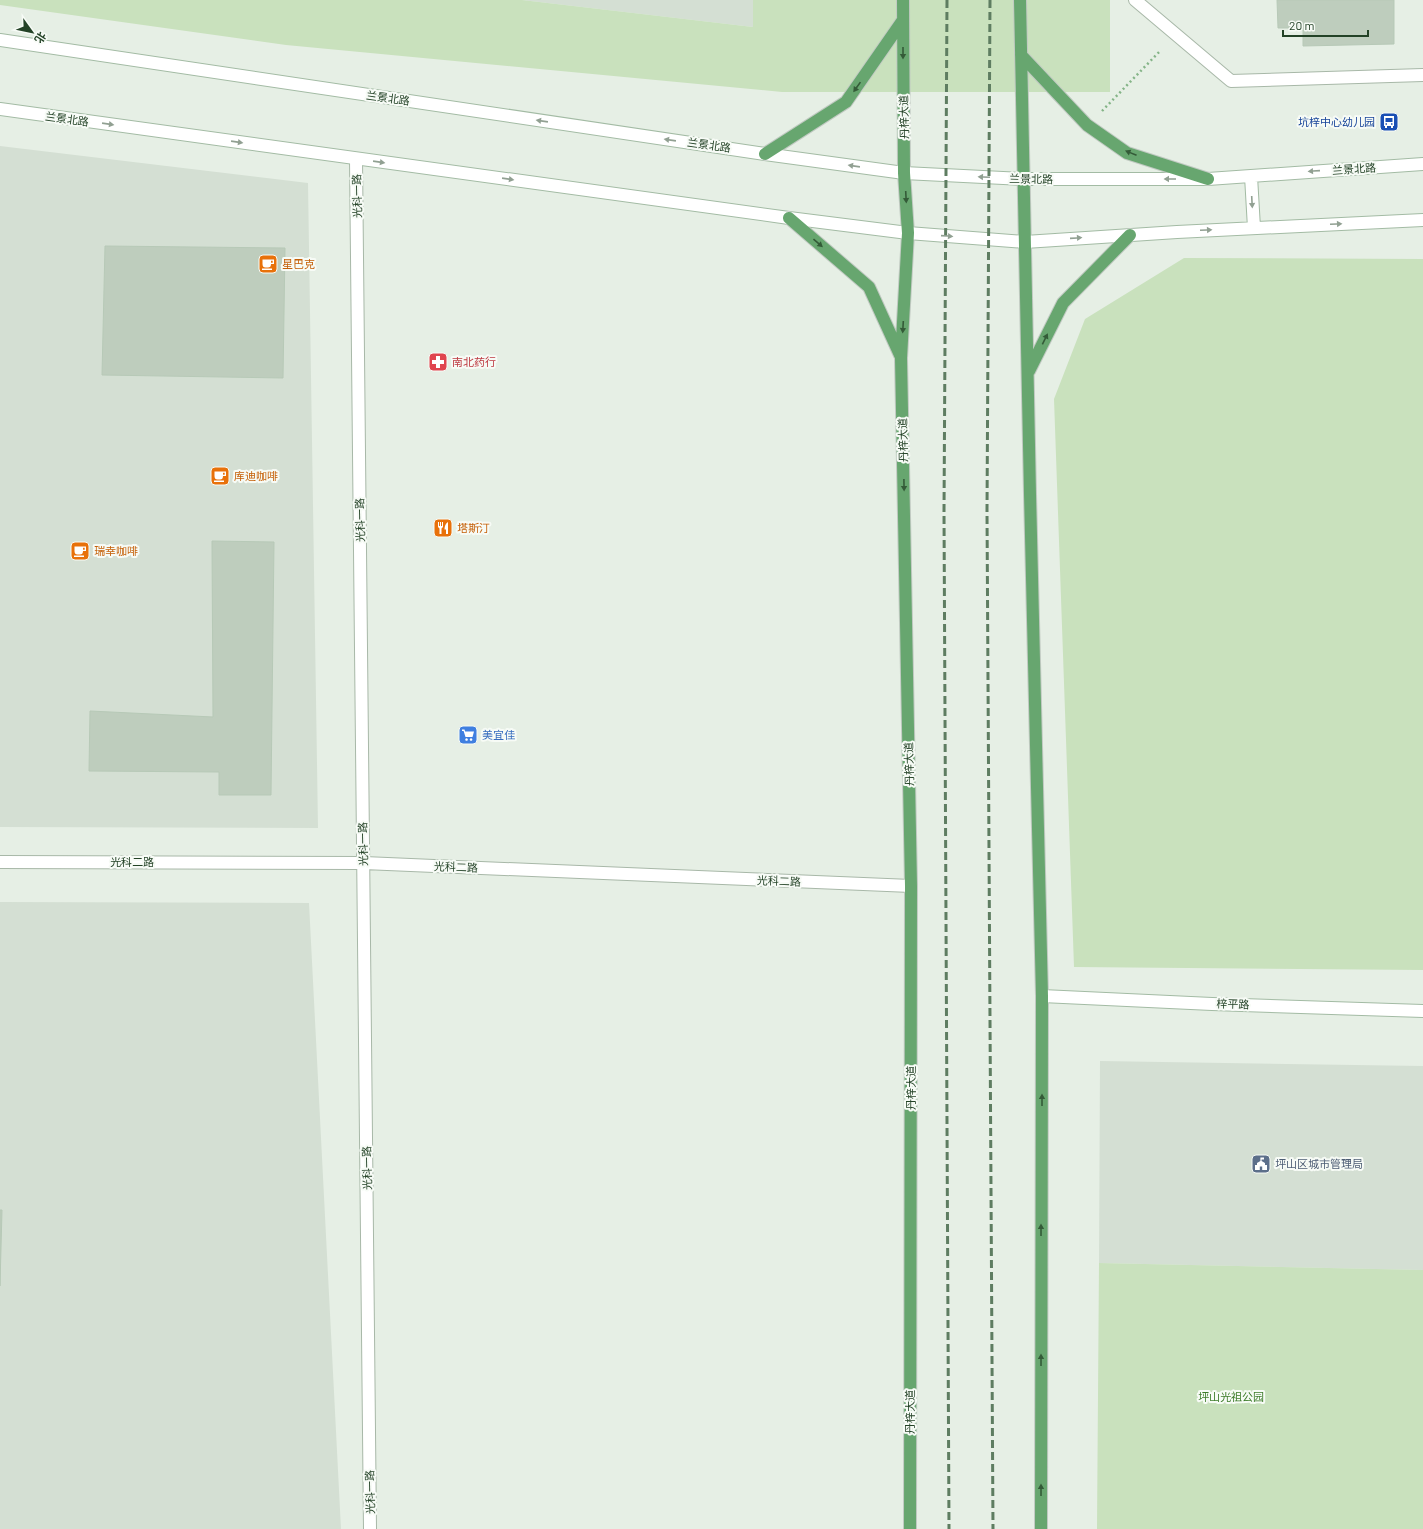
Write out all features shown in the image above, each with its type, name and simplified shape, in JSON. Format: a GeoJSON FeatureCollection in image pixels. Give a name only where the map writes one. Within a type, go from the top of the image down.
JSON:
{"type":"FeatureCollection","features":[{"type":"Feature","properties":{"kind":"main road","name":"丹梓大道"},"geometry":{"type":"LineString","coordinates":[[903,0],[904,173],[908,233],[902,358],[911,886],[910,1529]]}},
{"type":"Feature","properties":{"kind":"main road"},"geometry":{"type":"LineString","coordinates":[[1020,0],[1042,996],[1041,1529]]}},
{"type":"Feature","properties":{"kind":"main road"},"geometry":{"type":"LineString","coordinates":[[765,154],[846,102],[903,20]]}},
{"type":"Feature","properties":{"kind":"main road"},"geometry":{"type":"LineString","coordinates":[[1022,55],[1087,125],[1127,153],[1208,178]]}},
{"type":"Feature","properties":{"kind":"main road"},"geometry":{"type":"LineString","coordinates":[[789,218],[869,287],[902,358]]}},
{"type":"Feature","properties":{"kind":"main road"},"geometry":{"type":"LineString","coordinates":[[1028,374],[1063,303],[1130,235]]}},
{"type":"Feature","properties":{"kind":"street"},"geometry":{"type":"LineString","coordinates":[[1135,0],[1231,81],[1423,75]]}},
{"type":"Feature","properties":{"kind":"street","name":"兰景北路"},"geometry":{"type":"LineString","coordinates":[[0,40],[765,154],[904,173],[1023,179],[1208,178],[1423,164]]}},
{"type":"Feature","properties":{"kind":"street","name":"兰景北路"},"geometry":{"type":"LineString","coordinates":[[0,109],[356,159],[908,233],[1025,242],[1254,228],[1423,220]]}},
{"type":"Feature","properties":{"kind":"street","name":"光科一路"},"geometry":{"type":"LineString","coordinates":[[356,159],[370,1529]]}},
{"type":"Feature","properties":{"kind":"street"},"geometry":{"type":"LineString","coordinates":[[1251,176],[1254,228]]}},
{"type":"Feature","properties":{"kind":"street","name":"光科二路"},"geometry":{"type":"LineString","coordinates":[[0,862],[364,863],[911,886]]}},
{"type":"Feature","properties":{"kind":"street","name":"梓平路"},"geometry":{"type":"LineString","coordinates":[[1042,996],[1423,1011]]}},
{"type":"Feature","properties":{"kind":"path"},"geometry":{"type":"LineString","coordinates":[[1087,125],[1176,34]]}},
{"type":"Feature","properties":{"kind":"shaded area"},"geometry":{"type":"Polygon","coordinates":[[[522,0],[753,0],[753,27],[522,0]]]}},
{"type":"Feature","properties":{"kind":"shaded area"},"geometry":{"type":"Polygon","coordinates":[[[0,146],[308,183],[318,828],[0,827],[0,146]]]}},
{"type":"Feature","properties":{"kind":"shaded area"},"geometry":{"type":"Polygon","coordinates":[[[0,902],[309,903],[341,1529],[0,1529],[0,902]]]}},
{"type":"Feature","properties":{"kind":"shaded area","name":"坪山区城市管理局"},"geometry":{"type":"Polygon","coordinates":[[[1100,1061],[1423,1066],[1423,1270],[1099,1263],[1100,1061]]]}},
{"type":"Feature","properties":{"kind":"green space"},"geometry":{"type":"Polygon","coordinates":[[[0,0],[522,0],[753,27],[753,0],[1110,0],[1110,92],[782,92],[286,45],[0,5],[0,0]]]}},
{"type":"Feature","properties":{"kind":"green space"},"geometry":{"type":"Polygon","coordinates":[[[1184,258],[1423,259],[1423,970],[1074,967],[1054,399],[1085,319],[1184,258]]]}},
{"type":"Feature","properties":{"kind":"green space","name":"坪山光祖公园"},"geometry":{"type":"Polygon","coordinates":[[[1099,1263],[1423,1270],[1423,1529],[1097,1529],[1099,1263]]]}},
{"type":"Feature","properties":{"kind":"building"},"geometry":{"type":"Polygon","coordinates":[[[1277,0],[1394,0],[1394,44],[1303,46],[1303,28],[1278,28],[1277,0]]]}},
{"type":"Feature","properties":{"kind":"building"},"geometry":{"type":"Polygon","coordinates":[[[105,246],[285,248],[283,378],[102,375],[105,246]]]}},
{"type":"Feature","properties":{"kind":"building"},"geometry":{"type":"Polygon","coordinates":[[[212,541],[274,542],[271,795],[219,795],[219,772],[89,771],[90,711],[213,717],[212,541]]]}},
{"type":"Feature","properties":{"kind":"building"},"geometry":{"type":"Polygon","coordinates":[[[0,1210],[2,1210],[0,1286],[0,1210]]]}},
{"type":"Feature","properties":{"kind":"railway"},"geometry":{"type":"LineString","coordinates":[[947,0],[944,512],[949,1529]]}},
{"type":"Feature","properties":{"kind":"railway"},"geometry":{"type":"LineString","coordinates":[[990,0],[987,511],[993,1529]]}},
{"type":"Feature","properties":{"kind":"place","name":"坑梓中心幼儿园"},"geometry":{"type":"Point","coordinates":[1389,122]}},
{"type":"Feature","properties":{"kind":"place","name":"星巴克"},"geometry":{"type":"Point","coordinates":[268,264]}},
{"type":"Feature","properties":{"kind":"place","name":"南北药行"},"geometry":{"type":"Point","coordinates":[438,362]}},
{"type":"Feature","properties":{"kind":"place","name":"库迪咖啡"},"geometry":{"type":"Point","coordinates":[220,476]}},
{"type":"Feature","properties":{"kind":"place","name":"塔斯汀"},"geometry":{"type":"Point","coordinates":[443,528]}},
{"type":"Feature","properties":{"kind":"place","name":"瑞幸咖啡"},"geometry":{"type":"Point","coordinates":[80,551]}},
{"type":"Feature","properties":{"kind":"place","name":"美宜佳"},"geometry":{"type":"Point","coordinates":[468,735]}},
{"type":"Feature","properties":{"kind":"place","name":"坪山区城市管理局"},"geometry":{"type":"Point","coordinates":[1261,1164]}}]}
